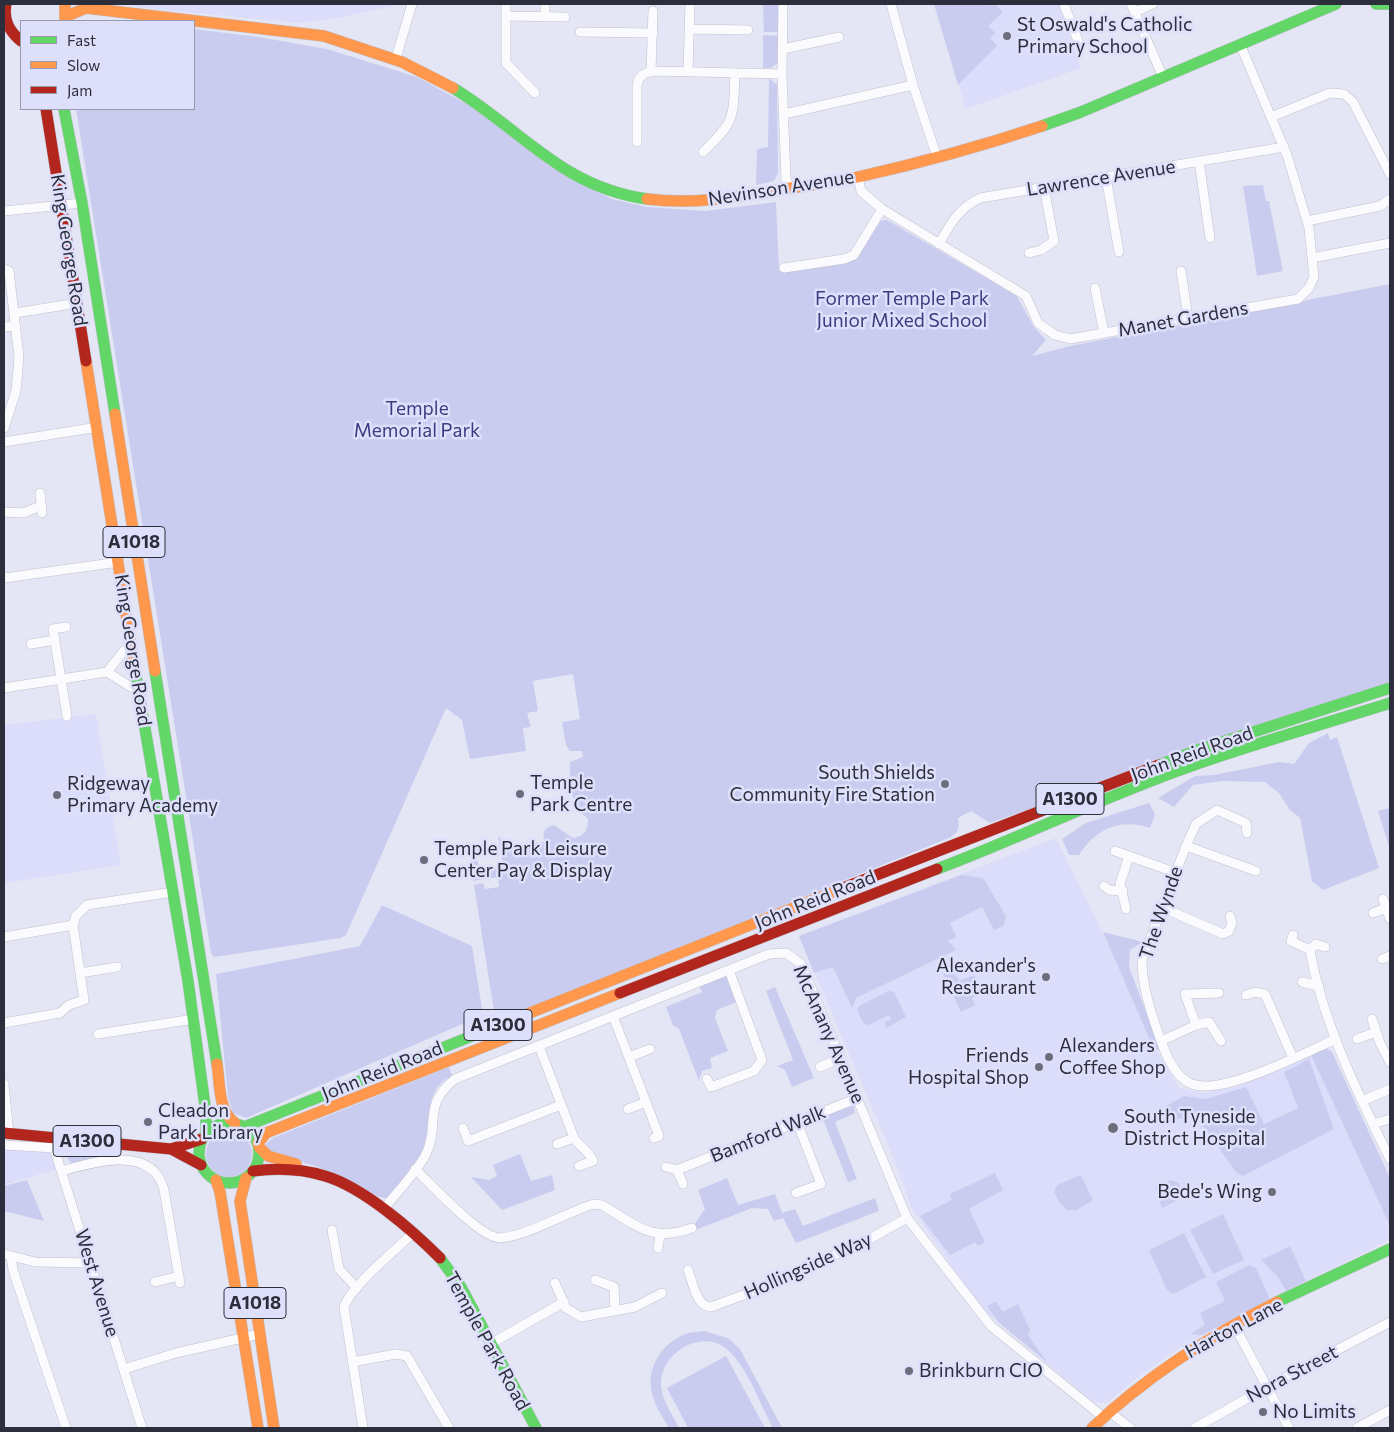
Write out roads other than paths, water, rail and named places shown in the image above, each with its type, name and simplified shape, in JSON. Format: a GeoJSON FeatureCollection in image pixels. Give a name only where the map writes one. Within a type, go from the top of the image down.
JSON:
{"type":"FeatureCollection","features":[{"type":"Feature","properties":{"kind":"main road"},"geometry":{"type":"LineString","coordinates":[[6,4],[5,16],[8,27],[14,36],[20,40]]}},
{"type":"Feature","properties":{"kind":"main road"},"geometry":{"type":"LineString","coordinates":[[65,4],[66,18]]}},
{"type":"Feature","properties":{"kind":"main road","name":"Nevinson Avenue"},"geometry":{"type":"LineString","coordinates":[[101,4],[119,11]]}},
{"type":"Feature","properties":{"kind":"main road","name":"Nevinson Avenue"},"geometry":{"type":"LineString","coordinates":[[195,20],[324,36],[396,58],[453,88],[492,114],[535,150],[571,172],[627,195],[705,201],[743,198],[778,192],[790,187],[799,188],[858,177],[997,141],[1071,116],[1336,4]]}},
{"type":"Feature","properties":{"kind":"main road","name":"Nevinson Avenue"},"geometry":{"type":"LineString","coordinates":[[66,18],[86,8],[193,20]]}},
{"type":"Feature","properties":{"kind":"main road","name":"King George Road"},"geometry":{"type":"LineString","coordinates":[[46,110],[139,693],[194,1019],[206,1113],[204,1136]]}},
{"type":"Feature","properties":{"kind":"main road","name":"King George Road"},"geometry":{"type":"LineString","coordinates":[[64,110],[82,203],[115,424],[224,1110],[228,1118],[240,1125]]}},
{"type":"Feature","properties":{"kind":"main road"},"geometry":{"type":"LineString","coordinates":[[98,427],[115,424]]}},
{"type":"Feature","properties":{"kind":"main road"},"geometry":{"type":"LineString","coordinates":[[131,642],[150,638]]}},
{"type":"Feature","properties":{"kind":"main road","name":"John Reid Road"},"geometry":{"type":"LineString","coordinates":[[240,1125],[979,834],[1198,750],[1390,688]]}},
{"type":"Feature","properties":{"kind":"main road"},"geometry":{"type":"LineString","coordinates":[[139,693],[158,690]]}},
{"type":"Feature","properties":{"kind":"main road","name":"John Reid Road"},"geometry":{"type":"LineString","coordinates":[[258,1145],[266,1133],[786,926],[1000,845],[1112,796],[1245,747],[1390,702]]}},
{"type":"Feature","properties":{"kind":"main road"},"geometry":{"type":"LineString","coordinates":[[176,911],[192,908]]}},
{"type":"Feature","properties":{"kind":"main road"},"geometry":{"type":"LineString","coordinates":[[219,1125],[240,1125],[254,1136],[258,1145],[259,1155],[250,1175],[236,1182],[226,1183],[216,1180],[205,1171],[201,1165],[199,1152],[204,1136],[219,1125]]}},
{"type":"Feature","properties":{"kind":"main road","name":"A1300"},"geometry":{"type":"LineString","coordinates":[[7,1133],[55,1143],[171,1149],[204,1136]]}},
{"type":"Feature","properties":{"kind":"main road"},"geometry":{"type":"LineString","coordinates":[[258,1145],[272,1158],[300,1165],[326,1176]]}},
{"type":"Feature","properties":{"kind":"main road","name":"A1300"},"geometry":{"type":"LineString","coordinates":[[171,1149],[201,1165]]}},
{"type":"Feature","properties":{"kind":"main road","name":"Temple Park Road"},"geometry":{"type":"LineString","coordinates":[[250,1175],[282,1168],[326,1176],[360,1193],[414,1232],[440,1260],[461,1287],[536,1428]]}},
{"type":"Feature","properties":{"kind":"main road","name":"A1018"},"geometry":{"type":"LineString","coordinates":[[250,1175],[240,1201],[274,1428]]}},
{"type":"Feature","properties":{"kind":"main road","name":"A1018"},"geometry":{"type":"LineString","coordinates":[[216,1180],[258,1428]]}},
{"type":"Feature","properties":{"kind":"main road","name":"Harton Lane"},"geometry":{"type":"LineString","coordinates":[[1092,1428],[1152,1376],[1234,1326],[1390,1249]]}},
{"type":"Feature","properties":{"kind":"street"},"geometry":{"type":"LineString","coordinates":[[396,58],[412,4]]}},
{"type":"Feature","properties":{"kind":"street"},"geometry":{"type":"LineString","coordinates":[[506,4],[506,63],[535,94]]}},
{"type":"Feature","properties":{"kind":"street"},"geometry":{"type":"LineString","coordinates":[[545,4],[545,17]]}},
{"type":"Feature","properties":{"kind":"street"},"geometry":{"type":"LineString","coordinates":[[688,72],[690,4]]}},
{"type":"Feature","properties":{"kind":"street"},"geometry":{"type":"LineString","coordinates":[[783,4],[782,74],[786,180],[790,187]]}},
{"type":"Feature","properties":{"kind":"street"},"geometry":{"type":"LineString","coordinates":[[891,4],[913,85],[937,157]]}},
{"type":"Feature","properties":{"kind":"street"},"geometry":{"type":"LineString","coordinates":[[1064,4],[1076,37],[1084,30]]}},
{"type":"Feature","properties":{"kind":"street"},"geometry":{"type":"LineString","coordinates":[[1153,4],[1133,8],[1163,77]]}},
{"type":"Feature","properties":{"kind":"street"},"geometry":{"type":"LineString","coordinates":[[651,71],[653,11]]}},
{"type":"Feature","properties":{"kind":"street"},"geometry":{"type":"LineString","coordinates":[[506,16],[565,17]]}},
{"type":"Feature","properties":{"kind":"street"},"geometry":{"type":"LineString","coordinates":[[690,30],[748,30]]}},
{"type":"Feature","properties":{"kind":"street"},"geometry":{"type":"LineString","coordinates":[[580,32],[653,34]]}},
{"type":"Feature","properties":{"kind":"street"},"geometry":{"type":"LineString","coordinates":[[783,49],[839,37]]}},
{"type":"Feature","properties":{"kind":"street","name":"Manet Gardens"},"geometry":{"type":"LineString","coordinates":[[858,177],[861,191],[882,209],[1026,296],[1038,323],[1055,335],[1070,339],[1298,299],[1309,288],[1314,277],[1306,221],[1284,147],[1240,44]]}},
{"type":"Feature","properties":{"kind":"street"},"geometry":{"type":"LineString","coordinates":[[637,142],[637,84],[639,78],[651,71],[782,74]]}},
{"type":"Feature","properties":{"kind":"street"},"geometry":{"type":"LineString","coordinates":[[703,152],[725,131],[733,116],[735,73]]}},
{"type":"Feature","properties":{"kind":"street"},"geometry":{"type":"LineString","coordinates":[[784,114],[913,85]]}},
{"type":"Feature","properties":{"kind":"street"},"geometry":{"type":"LineString","coordinates":[[1271,117],[1330,93],[1344,94],[1353,102],[1390,174]]}},
{"type":"Feature","properties":{"kind":"street","name":"Lawrence Avenue"},"geometry":{"type":"LineString","coordinates":[[939,244],[954,218],[969,204],[980,198],[1284,147]]}},
{"type":"Feature","properties":{"kind":"street"},"geometry":{"type":"LineString","coordinates":[[1199,162],[1210,238]]}},
{"type":"Feature","properties":{"kind":"street"},"geometry":{"type":"LineString","coordinates":[[1106,177],[1119,252]]}},
{"type":"Feature","properties":{"kind":"street"},"geometry":{"type":"LineString","coordinates":[[1029,252],[1041,250],[1054,241],[1044,187]]}},
{"type":"Feature","properties":{"kind":"street"},"geometry":{"type":"LineString","coordinates":[[1306,221],[1380,206],[1390,199]]}},
{"type":"Feature","properties":{"kind":"street"},"geometry":{"type":"LineString","coordinates":[[4,211],[82,203]]}},
{"type":"Feature","properties":{"kind":"street"},"geometry":{"type":"LineString","coordinates":[[784,268],[844,259],[854,255],[882,209]]}},
{"type":"Feature","properties":{"kind":"street"},"geometry":{"type":"LineString","coordinates":[[1312,258],[1390,243]]}},
{"type":"Feature","properties":{"kind":"street"},"geometry":{"type":"LineString","coordinates":[[4,269],[8,271],[15,312],[19,356],[16,391],[4,428]]}},
{"type":"Feature","properties":{"kind":"street"},"geometry":{"type":"LineString","coordinates":[[1181,271],[1188,318]]}},
{"type":"Feature","properties":{"kind":"street"},"geometry":{"type":"LineString","coordinates":[[1095,288],[1104,333]]}},
{"type":"Feature","properties":{"kind":"street"},"geometry":{"type":"LineString","coordinates":[[15,312],[78,303]]}},
{"type":"Feature","properties":{"kind":"street"},"geometry":{"type":"LineString","coordinates":[[4,328],[16,326]]}},
{"type":"Feature","properties":{"kind":"street"},"geometry":{"type":"LineString","coordinates":[[4,442],[98,427]]}},
{"type":"Feature","properties":{"kind":"street"},"geometry":{"type":"LineString","coordinates":[[4,512],[23,513],[41,510],[40,493]]}},
{"type":"Feature","properties":{"kind":"street"},"geometry":{"type":"LineString","coordinates":[[4,578],[119,562]]}},
{"type":"Feature","properties":{"kind":"street"},"geometry":{"type":"LineString","coordinates":[[66,627],[53,629],[67,716]]}},
{"type":"Feature","properties":{"kind":"street"},"geometry":{"type":"LineString","coordinates":[[31,644],[55,640]]}},
{"type":"Feature","properties":{"kind":"street"},"geometry":{"type":"LineString","coordinates":[[107,672],[131,642]]}},
{"type":"Feature","properties":{"kind":"street"},"geometry":{"type":"LineString","coordinates":[[4,688],[107,672],[139,693]]}},
{"type":"Feature","properties":{"kind":"street","name":"The Wynde"},"geometry":{"type":"LineString","coordinates":[[1247,833],[1246,823],[1217,810],[1196,824],[1174,872],[1142,960],[1142,976],[1161,1041],[1176,1071],[1191,1084],[1208,1086],[1267,1071],[1336,1039]]}},
{"type":"Feature","properties":{"kind":"street"},"geometry":{"type":"LineString","coordinates":[[1186,846],[1256,871]]}},
{"type":"Feature","properties":{"kind":"street"},"geometry":{"type":"LineString","coordinates":[[1116,851],[1174,872]]}},
{"type":"Feature","properties":{"kind":"street"},"geometry":{"type":"LineString","coordinates":[[1126,909],[1120,884],[1130,856]]}},
{"type":"Feature","properties":{"kind":"street"},"geometry":{"type":"LineString","coordinates":[[1104,886],[1109,890],[1122,891]]}},
{"type":"Feature","properties":{"kind":"street"},"geometry":{"type":"LineString","coordinates":[[4,1023],[60,1013],[69,1005],[84,1000],[73,925],[76,916],[87,905],[173,892]]}},
{"type":"Feature","properties":{"kind":"street"},"geometry":{"type":"LineString","coordinates":[[1373,913],[1384,904],[1390,919]]}},
{"type":"Feature","properties":{"kind":"street"},"geometry":{"type":"LineString","coordinates":[[1161,907],[1223,934],[1229,931],[1232,923],[1230,916]]}},
{"type":"Feature","properties":{"kind":"street"},"geometry":{"type":"LineString","coordinates":[[4,938],[73,925]]}},
{"type":"Feature","properties":{"kind":"street"},"geometry":{"type":"LineString","coordinates":[[1293,935],[1291,941],[1310,950]]}},
{"type":"Feature","properties":{"kind":"street"},"geometry":{"type":"LineString","coordinates":[[1310,950],[1316,944],[1325,947]]}},
{"type":"Feature","properties":{"kind":"street"},"geometry":{"type":"LineString","coordinates":[[1310,950],[1336,1039],[1362,1101],[1390,1159]]}},
{"type":"Feature","properties":{"kind":"street","name":"McAnany Avenue"},"geometry":{"type":"LineString","coordinates":[[384,1209],[425,1156],[429,1144],[432,1110],[440,1094],[455,1079],[729,970],[774,953],[786,953],[801,964],[907,1218],[991,1326],[1106,1414],[1130,1428]]}},
{"type":"Feature","properties":{"kind":"street"},"geometry":{"type":"LineString","coordinates":[[80,973],[117,967]]}},
{"type":"Feature","properties":{"kind":"street"},"geometry":{"type":"LineString","coordinates":[[707,1079],[711,1087],[754,1071],[762,1060],[729,970]]}},
{"type":"Feature","properties":{"kind":"street"},"geometry":{"type":"LineString","coordinates":[[1302,982],[1319,986]]}},
{"type":"Feature","properties":{"kind":"street"},"geometry":{"type":"LineString","coordinates":[[1246,995],[1255,992],[1265,994],[1293,1058]]}},
{"type":"Feature","properties":{"kind":"street"},"geometry":{"type":"LineString","coordinates":[[1196,1025],[1185,994],[1219,993]]}},
{"type":"Feature","properties":{"kind":"street"},"geometry":{"type":"LineString","coordinates":[[613,1016],[659,1136],[654,1138]]}},
{"type":"Feature","properties":{"kind":"street"},"geometry":{"type":"LineString","coordinates":[[98,1034],[194,1019]]}},
{"type":"Feature","properties":{"kind":"street"},"geometry":{"type":"LineString","coordinates":[[1372,1019],[1390,1062]]}},
{"type":"Feature","properties":{"kind":"street"},"geometry":{"type":"LineString","coordinates":[[1161,1041],[1196,1025],[1209,1022],[1222,1041]]}},
{"type":"Feature","properties":{"kind":"street"},"geometry":{"type":"LineString","coordinates":[[1357,1039],[1376,1032]]}},
{"type":"Feature","properties":{"kind":"street"},"geometry":{"type":"LineString","coordinates":[[539,1046],[574,1138],[583,1149],[590,1153],[593,1161],[579,1166]]}},
{"type":"Feature","properties":{"kind":"street"},"geometry":{"type":"LineString","coordinates":[[629,1057],[650,1049]]}},
{"type":"Feature","properties":{"kind":"street"},"geometry":{"type":"LineString","coordinates":[[820,1067],[841,1058]]}},
{"type":"Feature","properties":{"kind":"street"},"geometry":{"type":"LineString","coordinates":[[4,1084],[7,1133]]}},
{"type":"Feature","properties":{"kind":"street"},"geometry":{"type":"LineString","coordinates":[[1362,1101],[1390,1089]]}},
{"type":"Feature","properties":{"kind":"street","name":"Bamford Walk"},"geometry":{"type":"LineString","coordinates":[[677,1170],[858,1098]]}},
{"type":"Feature","properties":{"kind":"street"},"geometry":{"type":"LineString","coordinates":[[628,1109],[646,1102]]}},
{"type":"Feature","properties":{"kind":"street"},"geometry":{"type":"LineString","coordinates":[[463,1128],[468,1141],[561,1105]]}},
{"type":"Feature","properties":{"kind":"street"},"geometry":{"type":"LineString","coordinates":[[1373,1124],[1390,1119]]}},
{"type":"Feature","properties":{"kind":"street"},"geometry":{"type":"LineString","coordinates":[[796,1193],[821,1184],[797,1122]]}},
{"type":"Feature","properties":{"kind":"street"},"geometry":{"type":"LineString","coordinates":[[557,1144],[574,1138]]}},
{"type":"Feature","properties":{"kind":"street"},"geometry":{"type":"LineString","coordinates":[[4,1145],[55,1143]]}},
{"type":"Feature","properties":{"kind":"street","name":"West Avenue"},"geometry":{"type":"LineString","coordinates":[[55,1143],[90,1263],[142,1428]]}},
{"type":"Feature","properties":{"kind":"street"},"geometry":{"type":"LineString","coordinates":[[62,1171],[95,1161],[110,1159],[143,1164],[154,1172],[162,1183],[179,1280],[155,1282]]}},
{"type":"Feature","properties":{"kind":"street"},"geometry":{"type":"LineString","coordinates":[[666,1168],[677,1170],[683,1184]]}},
{"type":"Feature","properties":{"kind":"street"},"geometry":{"type":"LineString","coordinates":[[415,1169],[478,1228],[493,1237],[509,1236],[594,1204],[602,1205],[650,1233],[660,1235],[674,1234],[692,1228]]}},
{"type":"Feature","properties":{"kind":"street","name":"Hollingside Way"},"geometry":{"type":"LineString","coordinates":[[688,1270],[700,1302],[706,1307],[754,1291],[849,1249],[907,1218]]}},
{"type":"Feature","properties":{"kind":"street"},"geometry":{"type":"LineString","coordinates":[[332,1230],[339,1269],[357,1288]]}},
{"type":"Feature","properties":{"kind":"street"},"geometry":{"type":"LineString","coordinates":[[363,1428],[344,1308],[347,1300],[357,1288],[414,1232]]}},
{"type":"Feature","properties":{"kind":"street"},"geometry":{"type":"LineString","coordinates":[[658,1248],[660,1235]]}},
{"type":"Feature","properties":{"kind":"street"},"geometry":{"type":"LineString","coordinates":[[66,1428],[8,1256],[48,1263],[90,1263]]}},
{"type":"Feature","properties":{"kind":"street"},"geometry":{"type":"LineString","coordinates":[[595,1280],[614,1288],[615,1311]]}},
{"type":"Feature","properties":{"kind":"street"},"geometry":{"type":"LineString","coordinates":[[555,1284],[572,1313],[581,1317],[635,1307],[662,1293]]}},
{"type":"Feature","properties":{"kind":"street"},"geometry":{"type":"LineString","coordinates":[[492,1343],[564,1302]]}},
{"type":"Feature","properties":{"kind":"street","name":"Nora Street"},"geometry":{"type":"LineString","coordinates":[[1195,1428],[1266,1387],[1390,1322]]}},
{"type":"Feature","properties":{"kind":"street"},"geometry":{"type":"LineString","coordinates":[[1234,1326],[1289,1428]]}},
{"type":"Feature","properties":{"kind":"street"},"geometry":{"type":"LineString","coordinates":[[124,1369],[176,1353],[260,1334]]}},
{"type":"Feature","properties":{"kind":"street"},"geometry":{"type":"LineString","coordinates":[[352,1362],[396,1354],[407,1356],[449,1428]]}},
{"type":"Feature","properties":{"kind":"street"},"geometry":{"type":"LineString","coordinates":[[1357,1428],[1390,1410]]}},
{"type":"Feature","properties":{"kind":"place","name":"St Oswald's Catholic Primary School"},"geometry":{"type":"Point","coordinates":[1007,36]}},
{"type":"Feature","properties":{"kind":"place","name":"South Shields Community Fire Station"},"geometry":{"type":"Point","coordinates":[945,784]}},
{"type":"Feature","properties":{"kind":"place","name":"Temple Park Centre"},"geometry":{"type":"Point","coordinates":[520,794]}},
{"type":"Feature","properties":{"kind":"place","name":"Ridgeway Primary Academy"},"geometry":{"type":"Point","coordinates":[57,795]}},
{"type":"Feature","properties":{"kind":"place","name":"Temple Park Leisure Center Pay & Display"},"geometry":{"type":"Point","coordinates":[424,860]}},
{"type":"Feature","properties":{"kind":"place","name":"Alexander's Restaurant"},"geometry":{"type":"Point","coordinates":[1046,977]}},
{"type":"Feature","properties":{"kind":"place","name":"Alexanders Coffee Shop"},"geometry":{"type":"Point","coordinates":[1049,1057]}},
{"type":"Feature","properties":{"kind":"place","name":"Friends Hospital Shop"},"geometry":{"type":"Point","coordinates":[1039,1067]}},
{"type":"Feature","properties":{"kind":"place","name":"Cleadon Park Library"},"geometry":{"type":"Point","coordinates":[148,1122]}},
{"type":"Feature","properties":{"kind":"place","name":"South Tyneside District Hospital"},"geometry":{"type":"Point","coordinates":[1113,1128]}},
{"type":"Feature","properties":{"kind":"place","name":"Bede's Wing"},"geometry":{"type":"Point","coordinates":[1272,1192]}},
{"type":"Feature","properties":{"kind":"place","name":"Brinkburn CIO"},"geometry":{"type":"Point","coordinates":[909,1371]}},
{"type":"Feature","properties":{"kind":"place","name":"No Limits"},"geometry":{"type":"Point","coordinates":[1263,1412]}},
{"type":"Feature","properties":{"kind":"park label","name":"Former Temple Park Junior Mixed School"},"geometry":{"type":"Point","coordinates":[902,310]}},
{"type":"Feature","properties":{"kind":"park label","name":"Temple Memorial Park"},"geometry":{"type":"Point","coordinates":[417,420]}}]}
